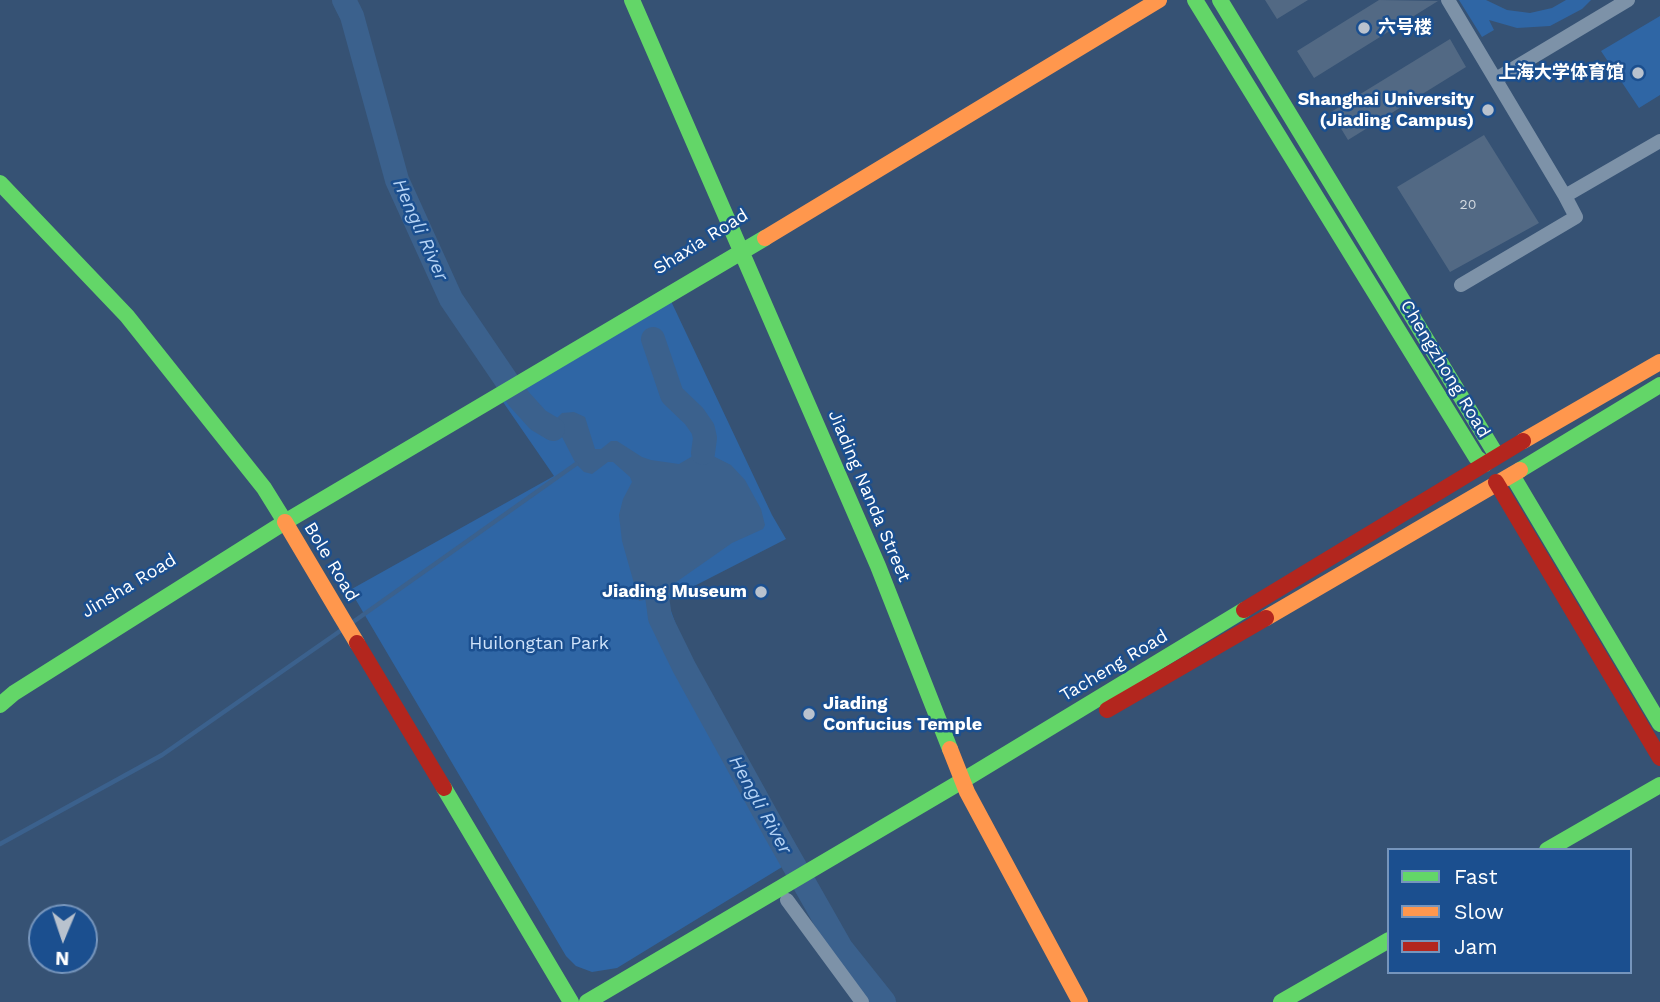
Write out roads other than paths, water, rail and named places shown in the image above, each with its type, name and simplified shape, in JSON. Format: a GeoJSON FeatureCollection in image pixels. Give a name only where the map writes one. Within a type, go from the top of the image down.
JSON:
{"type":"FeatureCollection","features":[{"type":"Feature","properties":{"kind":"main road","name":"Jiading Nanda Street"},"geometry":{"type":"LineString","coordinates":[[632,0],[878,566],[964,787],[1080,1002]]}},
{"type":"Feature","properties":{"kind":"main road","name":"Shaxia Road"},"geometry":{"type":"LineString","coordinates":[[284,519],[740,246],[1139,0]]}},
{"type":"Feature","properties":{"kind":"main road"},"geometry":{"type":"LineString","coordinates":[[0,705],[14,693],[284,519],[740,246],[1159,0]]}},
{"type":"Feature","properties":{"kind":"main road","name":"Chengzhong Road"},"geometry":{"type":"LineString","coordinates":[[1195,0],[1476,457],[1491,460],[1512,475],[1660,723]]}},
{"type":"Feature","properties":{"kind":"main road","name":"Chengzhong Road"},"geometry":{"type":"LineString","coordinates":[[1220,0],[1491,460],[1496,482],[1660,758]]}},
{"type":"Feature","properties":{"kind":"main road","name":"Bole Road"},"geometry":{"type":"LineString","coordinates":[[0,183],[127,316],[264,488],[571,1002]]}},
{"type":"Feature","properties":{"kind":"main road","name":"Tacheng Road"},"geometry":{"type":"LineString","coordinates":[[964,787],[1491,460],[1660,362]]}},
{"type":"Feature","properties":{"kind":"main road","name":"Tacheng Road"},"geometry":{"type":"LineString","coordinates":[[615,1002],[816,875],[964,787],[1512,475],[1660,385]]}},
{"type":"Feature","properties":{"kind":"main road","name":"Jinsha Road"},"geometry":{"type":"LineString","coordinates":[[0,694],[79,638],[284,519]]}},
{"type":"Feature","properties":{"kind":"main road"},"geometry":{"type":"LineString","coordinates":[[1550,848],[1660,785]]}},
{"type":"Feature","properties":{"kind":"main road","name":"Tacheng Road"},"geometry":{"type":"LineString","coordinates":[[587,1002],[790,893]]}},
{"type":"Feature","properties":{"kind":"main road"},"geometry":{"type":"LineString","coordinates":[[1281,1002],[1387,941]]}},
{"type":"Feature","properties":{"kind":"street"},"geometry":{"type":"LineString","coordinates":[[1448,0],[1576,217],[1461,285]]}},
{"type":"Feature","properties":{"kind":"street"},"geometry":{"type":"LineString","coordinates":[[1496,79],[1628,0]]}},
{"type":"Feature","properties":{"kind":"street"},"geometry":{"type":"LineString","coordinates":[[1565,195],[1660,141]]}},
{"type":"Feature","properties":{"kind":"street"},"geometry":{"type":"LineString","coordinates":[[790,893],[862,1002]]}},
{"type":"Feature","properties":{"kind":"waterway","name":"Hengli River"},"geometry":{"type":"LineString","coordinates":[[344,0],[352,16],[397,180],[451,299],[519,399],[538,420],[553,429]]}},
{"type":"Feature","properties":{"kind":"waterway"},"geometry":{"type":"LineString","coordinates":[[653,339],[672,395],[694,416],[703,429],[703,453]]}},
{"type":"Feature","properties":{"kind":"waterway"},"geometry":{"type":"LineString","coordinates":[[353,622],[576,464]]}},
{"type":"Feature","properties":{"kind":"waterway","name":"Hengli River"},"geometry":{"type":"LineString","coordinates":[[657,596],[660,618],[684,667],[778,837],[841,948],[884,1002]]}},
{"type":"Feature","properties":{"kind":"waterway"},"geometry":{"type":"LineString","coordinates":[[0,844],[162,755],[343,629]]}},
{"type":"Feature","properties":{"kind":"place","name":"六号楼"},"geometry":{"type":"Point","coordinates":[1364,28]}},
{"type":"Feature","properties":{"kind":"place","name":"上海大学体育馆"},"geometry":{"type":"Point","coordinates":[1638,73]}},
{"type":"Feature","properties":{"kind":"place","name":"Shanghai University (Jiading Campus)"},"geometry":{"type":"Point","coordinates":[1488,110]}},
{"type":"Feature","properties":{"kind":"place","name":"Jiading Museum"},"geometry":{"type":"Point","coordinates":[761,592]}},
{"type":"Feature","properties":{"kind":"place","name":"Jiading Confucius Temple"},"geometry":{"type":"Point","coordinates":[809,714]}},
{"type":"Feature","properties":{"kind":"park label","name":"Huilongtan Park"},"geometry":{"type":"Point","coordinates":[539,644]}}]}
